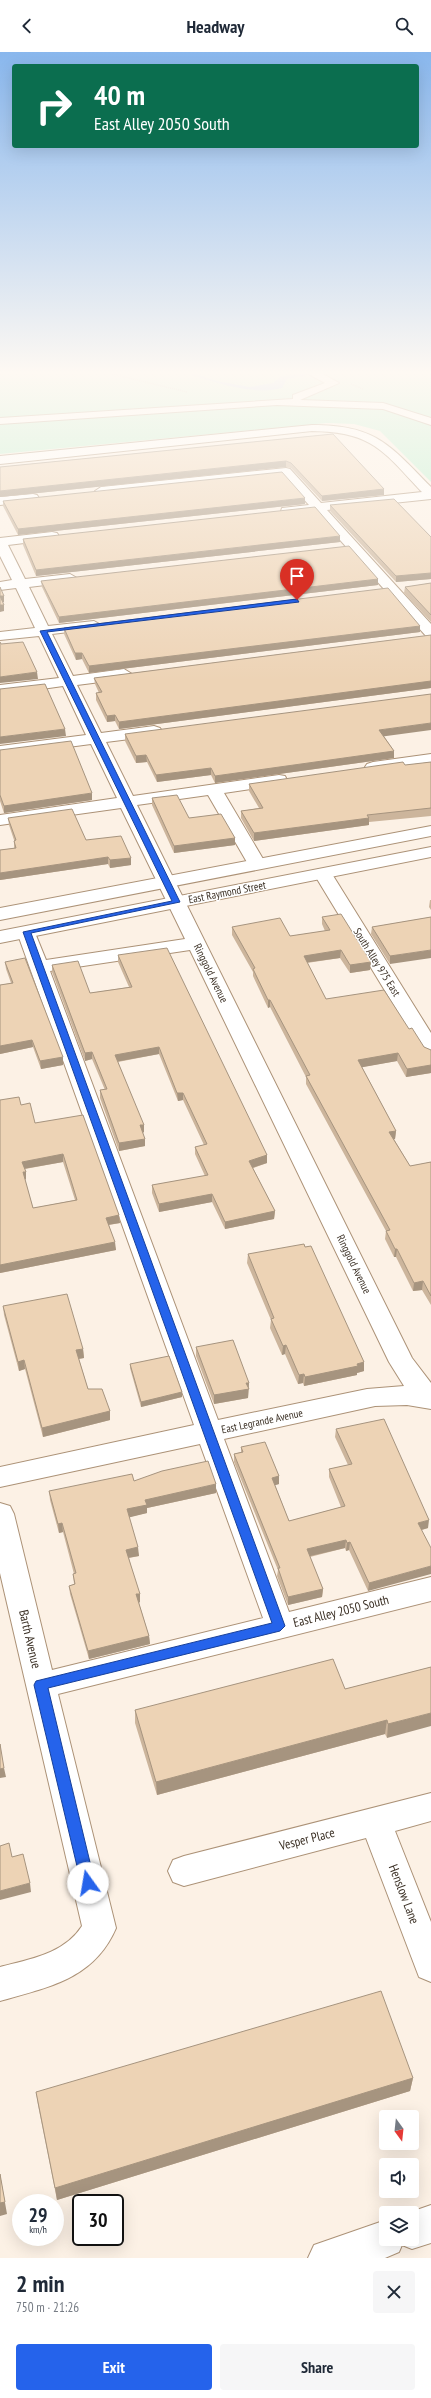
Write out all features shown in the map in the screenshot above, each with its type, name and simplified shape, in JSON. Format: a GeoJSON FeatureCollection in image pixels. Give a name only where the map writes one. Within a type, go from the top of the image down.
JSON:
{"type":"FeatureCollection","features":[{"type":"Feature","properties":{"kind":"street"},"geometry":{"type":"LineString","coordinates":[[88,492],[257,475]]}},
{"type":"Feature","properties":{"kind":"street"},"geometry":{"type":"LineString","coordinates":[[289,475],[354,546],[431,634],[416,638]]}},
{"type":"Feature","properties":{"kind":"street"},"geometry":{"type":"LineString","coordinates":[[411,475],[431,495]]}},
{"type":"Feature","properties":{"kind":"street"},"geometry":{"type":"LineString","coordinates":[[272,512],[431,495]]}},
{"type":"Feature","properties":{"kind":"street"},"geometry":{"type":"LineString","coordinates":[[0,501],[48,496]]}},
{"type":"Feature","properties":{"kind":"street"},"geometry":{"type":"LineString","coordinates":[[0,542],[62,535]]}},
{"type":"Feature","properties":{"kind":"street","name":"Ringgold Avenue"},"geometry":{"type":"LineString","coordinates":[[0,542],[401,1362],[413,1380],[431,1399]]}},
{"type":"Feature","properties":{"kind":"street"},"geometry":{"type":"LineString","coordinates":[[338,548],[354,546]]}},
{"type":"Feature","properties":{"kind":"street"},"geometry":{"type":"LineString","coordinates":[[0,586],[83,577]]}},
{"type":"Feature","properties":{"kind":"street"},"geometry":{"type":"LineString","coordinates":[[377,591],[408,587]]}},
{"type":"Feature","properties":{"kind":"street"},"geometry":{"type":"LineString","coordinates":[[0,636],[107,623]]}},
{"type":"Feature","properties":{"kind":"street"},"geometry":{"type":"LineString","coordinates":[[0,690],[139,673]]}},
{"type":"Feature","properties":{"kind":"street"},"geometry":{"type":"LineString","coordinates":[[0,752],[166,729]]}},
{"type":"Feature","properties":{"kind":"street"},"geometry":{"type":"LineString","coordinates":[[355,769],[431,758]]}},
{"type":"Feature","properties":{"kind":"street"},"geometry":{"type":"LineString","coordinates":[[0,820],[295,778]]}},
{"type":"Feature","properties":{"kind":"street"},"geometry":{"type":"LineString","coordinates":[[213,789],[257,864]]}},
{"type":"Feature","properties":{"kind":"street","name":"East Raymond Street"},"geometry":{"type":"LineString","coordinates":[[0,914],[431,830]]}},
{"type":"Feature","properties":{"kind":"street","name":"East Raymond Street"},"geometry":{"type":"LineString","coordinates":[[0,937],[431,852]]}},
{"type":"Feature","properties":{"kind":"street","name":"South Alley 975 East"},"geometry":{"type":"LineString","coordinates":[[323,874],[431,1050]]}},
{"type":"Feature","properties":{"kind":"street"},"geometry":{"type":"LineString","coordinates":[[26,932],[280,1626]]}},
{"type":"Feature","properties":{"kind":"street"},"geometry":{"type":"LineString","coordinates":[[39,967],[197,943]]}},
{"type":"Feature","properties":{"kind":"street","name":"East Legrande Avenue"},"geometry":{"type":"LineString","coordinates":[[0,1477],[394,1394],[413,1395],[431,1399]]}},
{"type":"Feature","properties":{"kind":"street","name":"Barth Avenue"},"geometry":{"type":"LineString","coordinates":[[0,1514],[99,1928],[91,1944],[77,1957],[56,1968],[0,1984]]}},
{"type":"Feature","properties":{"kind":"street","name":"East Alley 2050 South"},"geometry":{"type":"LineString","coordinates":[[41,1685],[431,1589]]}},
{"type":"Feature","properties":{"kind":"street","name":"Vesper Place"},"geometry":{"type":"LineString","coordinates":[[184,1871],[431,1807]]}},
{"type":"Feature","properties":{"kind":"street","name":"Henslow Lane"},"geometry":{"type":"LineString","coordinates":[[376,1822],[431,1965]]}},
{"type":"Feature","properties":{"kind":"street"},"geometry":{"type":"LineString","coordinates":[[419,2228],[431,2224]]}},
{"type":"Feature","properties":{"kind":"street"},"geometry":{"type":"LineString","coordinates":[[327,2258],[379,2241]]}},
{"type":"Feature","properties":{"kind":"green space"},"geometry":{"type":"Polygon","coordinates":[[[424,475],[431,475],[431,482],[424,475]]]}},
{"type":"Feature","properties":{"kind":"building"},"geometry":{"type":"Polygon","coordinates":[[[0,475],[153,475],[0,491],[0,475]]]}},
{"type":"Feature","properties":{"kind":"building"},"geometry":{"type":"Polygon","coordinates":[[[254,475],[285,475],[305,498],[18,529],[3,501],[254,475]]]}},
{"type":"Feature","properties":{"kind":"building"},"geometry":{"type":"Polygon","coordinates":[[[302,475],[371,475],[384,489],[322,496],[302,475]]]}},
{"type":"Feature","properties":{"kind":"building"},"geometry":{"type":"Polygon","coordinates":[[[394,499],[431,537],[431,573],[396,576],[330,505],[394,499]]]}},
{"type":"Feature","properties":{"kind":"building"},"geometry":{"type":"Polygon","coordinates":[[[315,507],[340,536],[36,570],[23,539],[315,507]]]}},
{"type":"Feature","properties":{"kind":"building"},"geometry":{"type":"Polygon","coordinates":[[[349,546],[378,579],[59,617],[41,581],[349,546]]]}},
{"type":"Feature","properties":{"kind":"building"},"geometry":{"type":"Polygon","coordinates":[[[431,583],[431,615],[405,587],[431,583]]]}},
{"type":"Feature","properties":{"kind":"building"},"geometry":{"type":"Polygon","coordinates":[[[0,587],[4,596],[0,596],[0,587]]]}},
{"type":"Feature","properties":{"kind":"building"},"geometry":{"type":"Polygon","coordinates":[[[388,588],[420,626],[89,666],[82,653],[75,653],[64,628],[388,588]]]}},
{"type":"Feature","properties":{"kind":"building"},"geometry":{"type":"Polygon","coordinates":[[[0,596],[4,605],[0,605],[0,596]]]}},
{"type":"Feature","properties":{"kind":"building"},"geometry":{"type":"Polygon","coordinates":[[[431,635],[431,681],[119,722],[115,715],[107,716],[96,693],[102,692],[94,678],[431,635]]]}},
{"type":"Feature","properties":{"kind":"building"},"geometry":{"type":"Polygon","coordinates":[[[0,642],[1,644],[23,642],[37,672],[0,677],[0,642]]]}},
{"type":"Feature","properties":{"kind":"building"},"geometry":{"type":"Polygon","coordinates":[[[45,684],[65,729],[0,737],[0,689],[45,684]]]}},
{"type":"Feature","properties":{"kind":"building"},"geometry":{"type":"Polygon","coordinates":[[[431,694],[431,723],[379,730],[394,751],[215,776],[211,768],[156,775],[146,755],[136,756],[125,734],[431,694]]]}},
{"type":"Feature","properties":{"kind":"building"},"geometry":{"type":"Polygon","coordinates":[[[71,741],[92,793],[4,806],[0,795],[0,750],[71,741]]]}},
{"type":"Feature","properties":{"kind":"building"},"geometry":{"type":"Polygon","coordinates":[[[403,762],[405,765],[431,762],[431,808],[367,815],[369,818],[254,833],[241,811],[263,808],[249,784],[403,762]]]}},
{"type":"Feature","properties":{"kind":"building"},"geometry":{"type":"Polygon","coordinates":[[[177,795],[189,818],[221,814],[235,838],[174,846],[152,798],[177,795]]]}},
{"type":"Feature","properties":{"kind":"building"},"geometry":{"type":"Polygon","coordinates":[[[72,809],[86,840],[121,836],[131,858],[110,860],[108,857],[0,873],[0,850],[16,848],[14,841],[16,840],[8,818],[72,809]]]}},
{"type":"Feature","properties":{"kind":"building"},"geometry":{"type":"Polygon","coordinates":[[[341,914],[371,962],[350,965],[341,950],[304,956],[326,999],[384,990],[409,1029],[412,1028],[424,1047],[431,1050],[431,1065],[407,1069],[398,1053],[358,1060],[396,1131],[389,1132],[410,1166],[431,1162],[431,1296],[423,1281],[414,1283],[397,1249],[395,1249],[386,1231],[390,1230],[306,1076],[310,1075],[270,1000],[268,1000],[253,969],[255,968],[232,927],[280,918],[290,936],[330,930],[322,917],[341,914]]]}},
{"type":"Feature","properties":{"kind":"building"},"geometry":{"type":"Polygon","coordinates":[[[431,917],[431,950],[390,956],[372,927],[431,917]]]}},
{"type":"Feature","properties":{"kind":"building"},"geometry":{"type":"Polygon","coordinates":[[[167,948],[267,1155],[249,1161],[275,1211],[225,1222],[212,1194],[159,1204],[152,1185],[208,1175],[195,1147],[207,1144],[183,1093],[177,1093],[159,1047],[115,1055],[144,1125],[140,1125],[145,1139],[119,1143],[100,1090],[107,1089],[92,1052],[85,1053],[52,965],[78,961],[90,993],[132,987],[118,955],[167,948]]]}},
{"type":"Feature","properties":{"kind":"building"},"geometry":{"type":"Polygon","coordinates":[[[25,958],[63,1057],[40,1061],[32,1040],[0,1046],[0,985],[13,983],[5,962],[25,958]]]}},
{"type":"Feature","properties":{"kind":"building"},"geometry":{"type":"Polygon","coordinates":[[[19,1097],[21,1105],[30,1103],[35,1123],[83,1115],[119,1215],[106,1218],[115,1242],[0,1265],[0,1100],[19,1097]],[[63,1154],[22,1162],[26,1172],[23,1172],[33,1208],[77,1200],[63,1154]]]}},
{"type":"Feature","properties":{"kind":"building"},"geometry":{"type":"Polygon","coordinates":[[[304,1244],[305,1247],[311,1246],[364,1362],[357,1364],[358,1366],[305,1377],[304,1374],[299,1375],[286,1345],[283,1346],[271,1319],[274,1318],[248,1254],[304,1244]]]}},
{"type":"Feature","properties":{"kind":"building"},"geometry":{"type":"Polygon","coordinates":[[[67,1294],[83,1349],[76,1350],[88,1389],[102,1389],[110,1411],[42,1428],[24,1360],[18,1362],[3,1306],[67,1294]]]}},
{"type":"Feature","properties":{"kind":"building"},"geometry":{"type":"Polygon","coordinates":[[[233,1340],[249,1383],[246,1383],[249,1389],[214,1395],[196,1347],[233,1340]]]}},
{"type":"Feature","properties":{"kind":"building"},"geometry":{"type":"Polygon","coordinates":[[[169,1356],[182,1392],[141,1402],[130,1364],[169,1356]]]}},
{"type":"Feature","properties":{"kind":"building"},"geometry":{"type":"Polygon","coordinates":[[[384,1419],[429,1520],[418,1523],[431,1548],[431,1566],[369,1583],[350,1542],[347,1543],[346,1540],[307,1549],[323,1589],[288,1597],[278,1568],[280,1568],[234,1454],[243,1452],[241,1447],[265,1442],[279,1476],[272,1478],[289,1521],[345,1506],[329,1469],[352,1464],[336,1429],[384,1419]]]}},
{"type":"Feature","properties":{"kind":"building"},"geometry":{"type":"Polygon","coordinates":[[[208,1461],[216,1484],[145,1500],[147,1505],[127,1509],[138,1547],[126,1550],[140,1594],[136,1594],[149,1636],[88,1651],[69,1586],[75,1584],[73,1574],[76,1573],[62,1523],[58,1524],[49,1491],[132,1474],[134,1481],[162,1471],[208,1461]]]}},
{"type":"Feature","properties":{"kind":"building"},"geometry":{"type":"Polygon","coordinates":[[[333,1659],[345,1689],[431,1667],[431,1713],[388,1724],[387,1720],[156,1782],[135,1710],[333,1659]]]}},
{"type":"Feature","properties":{"kind":"building"},"geometry":{"type":"Polygon","coordinates":[[[0,1744],[4,1768],[0,1769],[0,1744]]]}},
{"type":"Feature","properties":{"kind":"building"},"geometry":{"type":"Polygon","coordinates":[[[9,1843],[12,1857],[23,1854],[30,1883],[0,1891],[0,1846],[9,1843]]]}},
{"type":"Feature","properties":{"kind":"building"},"geometry":{"type":"Polygon","coordinates":[[[381,1991],[413,2078],[55,2188],[36,2092],[381,1991]]]}},
{"type":"Feature","properties":{"kind":"building"},"geometry":{"type":"Polygon","coordinates":[[[0,2174],[5,2202],[0,2203],[0,2174]]]}},
{"type":"Feature","properties":{"kind":"route"},"geometry":{"type":"LineString","coordinates":[[88,1883],[41,1685],[280,1626],[26,932],[176,902],[43,631],[297,600]]}}]}
